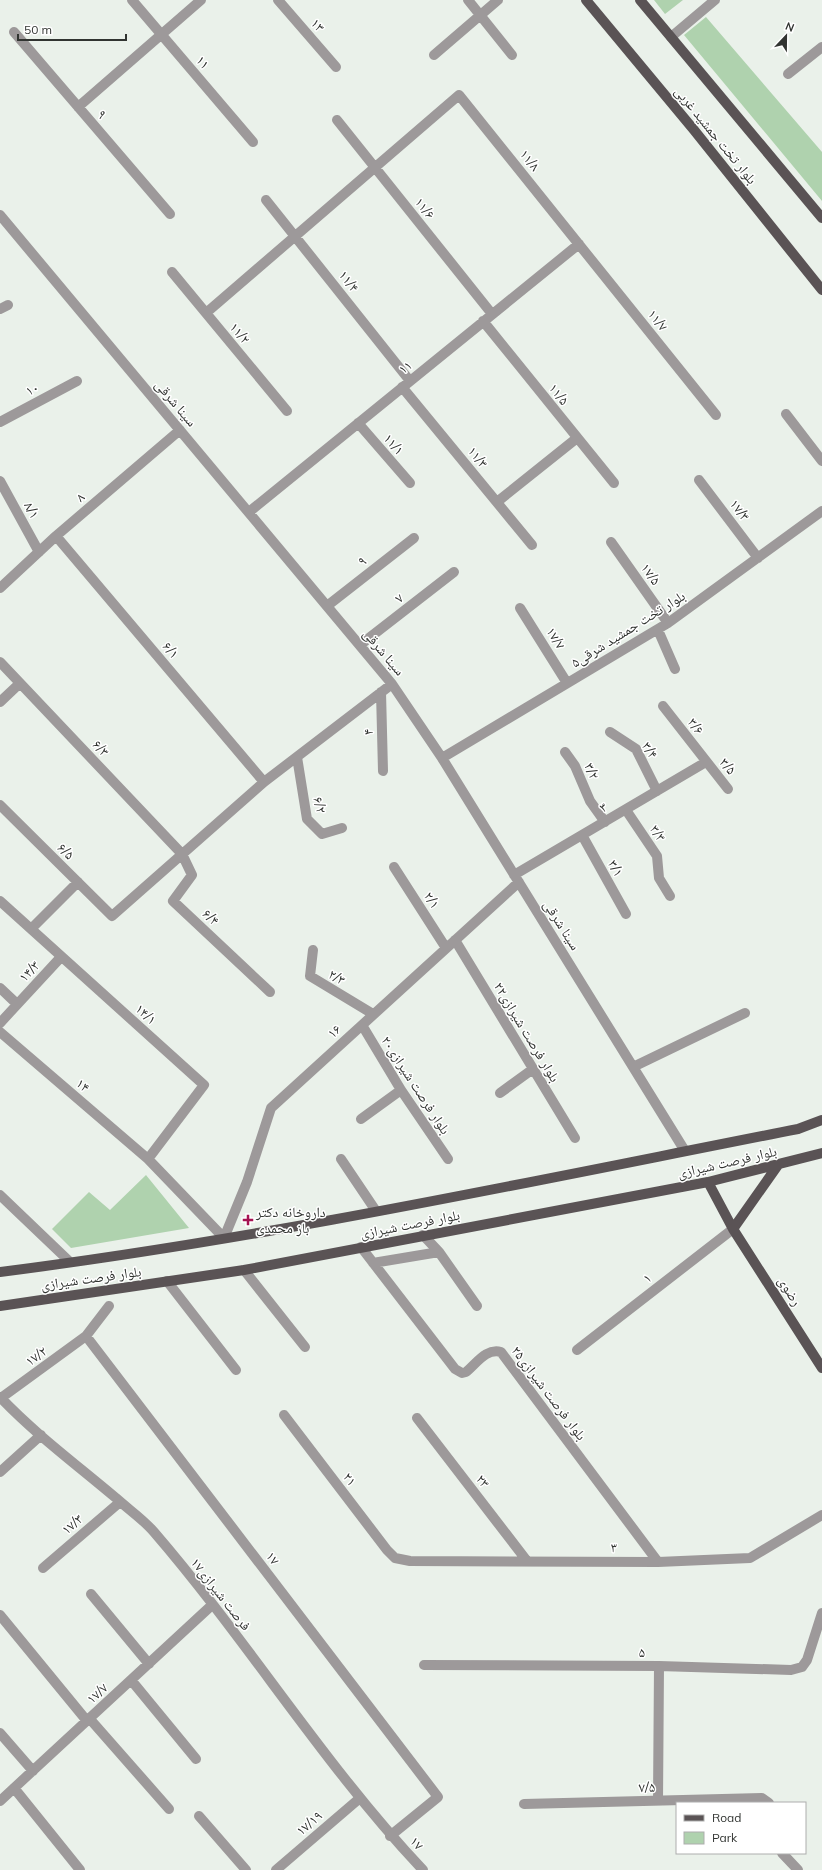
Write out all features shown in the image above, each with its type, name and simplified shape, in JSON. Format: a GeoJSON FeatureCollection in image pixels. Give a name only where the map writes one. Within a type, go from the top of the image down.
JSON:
{"type":"FeatureCollection","features":[{"type":"Feature","properties":{"kind":"main road","name":"بلوار تخت جمشید غربی"},"geometry":{"type":"LineString","coordinates":[[586,0],[694,130],[822,290]]}},
{"type":"Feature","properties":{"kind":"main road","name":"بلوار تخت جمشید غربی"},"geometry":{"type":"LineString","coordinates":[[640,0],[822,218]]}},
{"type":"Feature","properties":{"kind":"main road","name":"بلوار فرصت شیرازی"},"geometry":{"type":"LineString","coordinates":[[0,1272],[224,1238],[376,1211],[798,1129],[822,1120]]}},
{"type":"Feature","properties":{"kind":"main road","name":"بلوار فرصت شیرازی"},"geometry":{"type":"LineString","coordinates":[[0,1306],[244,1270],[708,1182],[822,1153]]}},
{"type":"Feature","properties":{"kind":"main road"},"geometry":{"type":"LineString","coordinates":[[734,1229],[778,1165]]}},
{"type":"Feature","properties":{"kind":"main road","name":"رضوی"},"geometry":{"type":"LineString","coordinates":[[708,1182],[734,1229],[822,1368]]}},
{"type":"Feature","properties":{"kind":"street","name":"۱۱"},"geometry":{"type":"LineString","coordinates":[[132,0],[253,142]]}},
{"type":"Feature","properties":{"kind":"street"},"geometry":{"type":"LineString","coordinates":[[78,107],[201,0]]}},
{"type":"Feature","properties":{"kind":"street","name":"۱۳"},"geometry":{"type":"LineString","coordinates":[[278,0],[336,68]]}},
{"type":"Feature","properties":{"kind":"street"},"geometry":{"type":"LineString","coordinates":[[468,0],[512,55]]}},
{"type":"Feature","properties":{"kind":"street"},"geometry":{"type":"LineString","coordinates":[[434,55],[498,0]]}},
{"type":"Feature","properties":{"kind":"street"},"geometry":{"type":"LineString","coordinates":[[671,37],[715,0]]}},
{"type":"Feature","properties":{"kind":"street","name":"۹"},"geometry":{"type":"LineString","coordinates":[[14,32],[170,214]]}},
{"type":"Feature","properties":{"kind":"street"},"geometry":{"type":"LineString","coordinates":[[788,74],[822,47]]}},
{"type":"Feature","properties":{"kind":"street","name":"۱۱/۸"},"geometry":{"type":"LineString","coordinates":[[375,167],[459,95],[579,244]]}},
{"type":"Feature","properties":{"kind":"street","name":"۱۱/۶"},"geometry":{"type":"LineString","coordinates":[[337,120],[492,314]]}},
{"type":"Feature","properties":{"kind":"street"},"geometry":{"type":"LineString","coordinates":[[206,313],[375,167]]}},
{"type":"Feature","properties":{"kind":"street","name":"۱۱/۴"},"geometry":{"type":"LineString","coordinates":[[266,200],[295,236],[406,384]]}},
{"type":"Feature","properties":{"kind":"street","name":"سینا شرقی"},"geometry":{"type":"LineString","coordinates":[[0,215],[392,684],[442,758],[685,1151]]}},
{"type":"Feature","properties":{"kind":"street","name":"۱۱"},"geometry":{"type":"LineString","coordinates":[[249,512],[579,244]]}},
{"type":"Feature","properties":{"kind":"street","name":"۱۱/۷"},"geometry":{"type":"LineString","coordinates":[[579,244],[716,415]]}},
{"type":"Feature","properties":{"kind":"street","name":"۱۱/۲"},"geometry":{"type":"LineString","coordinates":[[172,272],[287,411]]}},
{"type":"Feature","properties":{"kind":"street","name":"۱۱/۵"},"geometry":{"type":"LineString","coordinates":[[483,321],[614,483]]}},
{"type":"Feature","properties":{"kind":"street","name":"۱۰"},"geometry":{"type":"LineString","coordinates":[[0,422],[77,380]]}},
{"type":"Feature","properties":{"kind":"street","name":"۱۱/۳"},"geometry":{"type":"LineString","coordinates":[[406,384],[496,502],[532,546]]}},
{"type":"Feature","properties":{"kind":"street"},"geometry":{"type":"LineString","coordinates":[[786,414],[822,461]]}},
{"type":"Feature","properties":{"kind":"street","name":"۱۱/۱"},"geometry":{"type":"LineString","coordinates":[[358,423],[410,483]]}},
{"type":"Feature","properties":{"kind":"street","name":"۸"},"geometry":{"type":"LineString","coordinates":[[0,588],[56,536],[180,430]]}},
{"type":"Feature","properties":{"kind":"street"},"geometry":{"type":"LineString","coordinates":[[496,502],[577,438]]}},
{"type":"Feature","properties":{"kind":"street","name":"۱۷/۳"},"geometry":{"type":"LineString","coordinates":[[699,480],[758,558]]}},
{"type":"Feature","properties":{"kind":"street","name":"۸/۱"},"geometry":{"type":"LineString","coordinates":[[0,481],[39,552]]}},
{"type":"Feature","properties":{"kind":"street","name":"بلوار تخت جمشید شرقی۵"},"geometry":{"type":"LineString","coordinates":[[442,758],[658,630],[822,511]]}},
{"type":"Feature","properties":{"kind":"street","name":"۶/۱"},"geometry":{"type":"LineString","coordinates":[[56,536],[264,782]]}},
{"type":"Feature","properties":{"kind":"street","name":"۹"},"geometry":{"type":"LineString","coordinates":[[327,606],[414,538]]}},
{"type":"Feature","properties":{"kind":"street","name":"۱۷/۵"},"geometry":{"type":"LineString","coordinates":[[611,542],[668,623]]}},
{"type":"Feature","properties":{"kind":"street","name":"۷"},"geometry":{"type":"LineString","coordinates":[[360,645],[454,572]]}},
{"type":"Feature","properties":{"kind":"street","name":"۱۷/۷"},"geometry":{"type":"LineString","coordinates":[[520,608],[567,684]]}},
{"type":"Feature","properties":{"kind":"street"},"geometry":{"type":"LineString","coordinates":[[658,630],[675,668]]}},
{"type":"Feature","properties":{"kind":"street","name":"۶/۳"},"geometry":{"type":"LineString","coordinates":[[0,662],[182,854]]}},
{"type":"Feature","properties":{"kind":"street"},"geometry":{"type":"LineString","coordinates":[[0,702],[20,683]]}},
{"type":"Feature","properties":{"kind":"street"},"geometry":{"type":"LineString","coordinates":[[182,854],[264,782],[392,684]]}},
{"type":"Feature","properties":{"kind":"street","name":"۴"},"geometry":{"type":"LineString","coordinates":[[381,692],[383,771]]}},
{"type":"Feature","properties":{"kind":"street","name":"۳/۶"},"geometry":{"type":"LineString","coordinates":[[663,706],[706,762]]}},
{"type":"Feature","properties":{"kind":"street","name":"۳/۴"},"geometry":{"type":"LineString","coordinates":[[610,732],[636,749],[657,791]]}},
{"type":"Feature","properties":{"kind":"street","name":"۳/۲"},"geometry":{"type":"LineString","coordinates":[[565,752],[575,766],[590,801],[606,822]]}},
{"type":"Feature","properties":{"kind":"street","name":"۶/۲"},"geometry":{"type":"LineString","coordinates":[[296,757],[307,819],[322,834],[342,828]]}},
{"type":"Feature","properties":{"kind":"street","name":"۳/۵"},"geometry":{"type":"LineString","coordinates":[[706,762],[728,788]]}},
{"type":"Feature","properties":{"kind":"street","name":"۳"},"geometry":{"type":"LineString","coordinates":[[516,879],[582,835],[706,762]]}},
{"type":"Feature","properties":{"kind":"street","name":"۶/۵"},"geometry":{"type":"LineString","coordinates":[[0,805],[112,916],[182,854]]}},
{"type":"Feature","properties":{"kind":"street","name":"۳/۳"},"geometry":{"type":"LineString","coordinates":[[626,810],[657,856],[659,878],[670,896]]}},
{"type":"Feature","properties":{"kind":"street","name":"۳/۱"},"geometry":{"type":"LineString","coordinates":[[582,835],[626,914]]}},
{"type":"Feature","properties":{"kind":"street","name":"۶/۴"},"geometry":{"type":"LineString","coordinates":[[182,854],[192,874],[173,900],[270,992]]}},
{"type":"Feature","properties":{"kind":"street","name":"۲/۱"},"geometry":{"type":"LineString","coordinates":[[394,867],[446,948]]}},
{"type":"Feature","properties":{"kind":"street","name":"۱۶"},"geometry":{"type":"LineString","coordinates":[[224,1238],[246,1182],[271,1108],[455,940],[516,879]]}},
{"type":"Feature","properties":{"kind":"street"},"geometry":{"type":"LineString","coordinates":[[31,929],[78,882]]}},
{"type":"Feature","properties":{"kind":"street","name":"۱۴/۱"},"geometry":{"type":"LineString","coordinates":[[0,901],[204,1085],[148,1159]]}},
{"type":"Feature","properties":{"kind":"street","name":"بلوار فرصت شیرازی۲۲"},"geometry":{"type":"LineString","coordinates":[[455,940],[574,1138]]}},
{"type":"Feature","properties":{"kind":"street","name":"۲/۳"},"geometry":{"type":"LineString","coordinates":[[313,950],[310,976],[373,1014]]}},
{"type":"Feature","properties":{"kind":"street","name":"۱۴/۳"},"geometry":{"type":"LineString","coordinates":[[0,1022],[62,957]]}},
{"type":"Feature","properties":{"kind":"street"},"geometry":{"type":"LineString","coordinates":[[0,988],[17,1004]]}},
{"type":"Feature","properties":{"kind":"street"},"geometry":{"type":"LineString","coordinates":[[633,1067],[745,1013]]}},
{"type":"Feature","properties":{"kind":"street","name":"بلوار فرصت شیرازی۲۰"},"geometry":{"type":"LineString","coordinates":[[362,1025],[401,1090],[448,1159]]}},
{"type":"Feature","properties":{"kind":"street","name":"۱۴"},"geometry":{"type":"LineString","coordinates":[[0,1032],[148,1159],[224,1238]]}},
{"type":"Feature","properties":{"kind":"street"},"geometry":{"type":"LineString","coordinates":[[500,1093],[533,1069]]}},
{"type":"Feature","properties":{"kind":"street"},"geometry":{"type":"LineString","coordinates":[[361,1119],[401,1090]]}},
{"type":"Feature","properties":{"kind":"street"},"geometry":{"type":"LineString","coordinates":[[341,1159],[376,1211]]}},
{"type":"Feature","properties":{"kind":"street"},"geometry":{"type":"LineString","coordinates":[[0,1195],[70,1262]]}},
{"type":"Feature","properties":{"kind":"street","name":"۱"},"geometry":{"type":"LineString","coordinates":[[578,1350],[734,1229]]}},
{"type":"Feature","properties":{"kind":"street"},"geometry":{"type":"LineString","coordinates":[[423,1236],[439,1252],[478,1306]]}},
{"type":"Feature","properties":{"kind":"street","name":"بلوار فرصت شیرازی۲۵"},"geometry":{"type":"LineString","coordinates":[[361,1247],[455,1369],[462,1373],[466,1372],[489,1351],[494,1350],[501,1352],[658,1562]]}},
{"type":"Feature","properties":{"kind":"street"},"geometry":{"type":"LineString","coordinates":[[373,1263],[439,1252]]}},
{"type":"Feature","properties":{"kind":"street"},"geometry":{"type":"LineString","coordinates":[[244,1270],[305,1347]]}},
{"type":"Feature","properties":{"kind":"street"},"geometry":{"type":"LineString","coordinates":[[167,1281],[236,1370]]}},
{"type":"Feature","properties":{"kind":"street","name":"۱۷/۲"},"geometry":{"type":"LineString","coordinates":[[1,1397],[86,1336],[109,1306]]}},
{"type":"Feature","properties":{"kind":"street","name":"۱۷"},"geometry":{"type":"LineString","coordinates":[[86,1336],[438,1797],[390,1836],[423,1870]]}},
{"type":"Feature","properties":{"kind":"street","name":"۱۷فرصت شیرازی"},"geometry":{"type":"LineString","coordinates":[[1,1397],[41,1435],[153,1530],[212,1604],[390,1836]]}},
{"type":"Feature","properties":{"kind":"street","name":"۲۱"},"geometry":{"type":"LineString","coordinates":[[284,1415],[387,1550],[395,1558]]}},
{"type":"Feature","properties":{"kind":"street","name":"۲۳"},"geometry":{"type":"LineString","coordinates":[[416,1418],[527,1561]]}},
{"type":"Feature","properties":{"kind":"street"},"geometry":{"type":"LineString","coordinates":[[0,1472],[41,1435]]}},
{"type":"Feature","properties":{"kind":"street","name":"۱۷/۳"},"geometry":{"type":"LineString","coordinates":[[43,1568],[120,1502]]}},
{"type":"Feature","properties":{"kind":"street","name":"۳"},"geometry":{"type":"LineString","coordinates":[[395,1558],[410,1561],[658,1562],[750,1558],[822,1515]]}},
{"type":"Feature","properties":{"kind":"street"},"geometry":{"type":"LineString","coordinates":[[91,1594],[149,1664]]}},
{"type":"Feature","properties":{"kind":"street","name":"۱۷/۷"},"geometry":{"type":"LineString","coordinates":[[0,1801],[212,1604]]}},
{"type":"Feature","properties":{"kind":"street","name":"۵"},"geometry":{"type":"LineString","coordinates":[[424,1665],[659,1666],[791,1670],[802,1666],[807,1660],[822,1613]]}},
{"type":"Feature","properties":{"kind":"street"},"geometry":{"type":"LineString","coordinates":[[0,1615],[88,1720],[169,1810]]}},
{"type":"Feature","properties":{"kind":"street"},"geometry":{"type":"LineString","coordinates":[[658,1801],[659,1666]]}},
{"type":"Feature","properties":{"kind":"street"},"geometry":{"type":"LineString","coordinates":[[131,1680],[196,1759]]}},
{"type":"Feature","properties":{"kind":"street"},"geometry":{"type":"LineString","coordinates":[[0,1733],[33,1771]]}},
{"type":"Feature","properties":{"kind":"street"},"geometry":{"type":"LineString","coordinates":[[14,1788],[80,1870]]}},
{"type":"Feature","properties":{"kind":"street","name":"۱۷/۱۹"},"geometry":{"type":"LineString","coordinates":[[276,1870],[360,1798]]}},
{"type":"Feature","properties":{"kind":"street","name":"۷/۵"},"geometry":{"type":"LineString","coordinates":[[524,1804],[762,1798],[768,1802]]}},
{"type":"Feature","properties":{"kind":"street"},"geometry":{"type":"LineString","coordinates":[[200,1816],[246,1870]]}},
{"type":"Feature","properties":{"kind":"street"},"geometry":{"type":"LineString","coordinates":[[783,1854],[798,1870]]}},
{"type":"Feature","properties":{"kind":"green space"},"geometry":{"type":"Polygon","coordinates":[[[654,0],[683,0],[665,14],[654,0]]]}},
{"type":"Feature","properties":{"kind":"green space"},"geometry":{"type":"Polygon","coordinates":[[[706,17],[822,152],[822,201],[684,35],[706,17]]]}},
{"type":"Feature","properties":{"kind":"green space"},"geometry":{"type":"Polygon","coordinates":[[[146,1175],[189,1228],[71,1248],[52,1229],[89,1192],[110,1210],[146,1175]]]}},
{"type":"Feature","properties":{"kind":"place","name":"داروخانه دکتر باز محمدی"},"geometry":{"type":"Point","coordinates":[248,1220]}}]}
